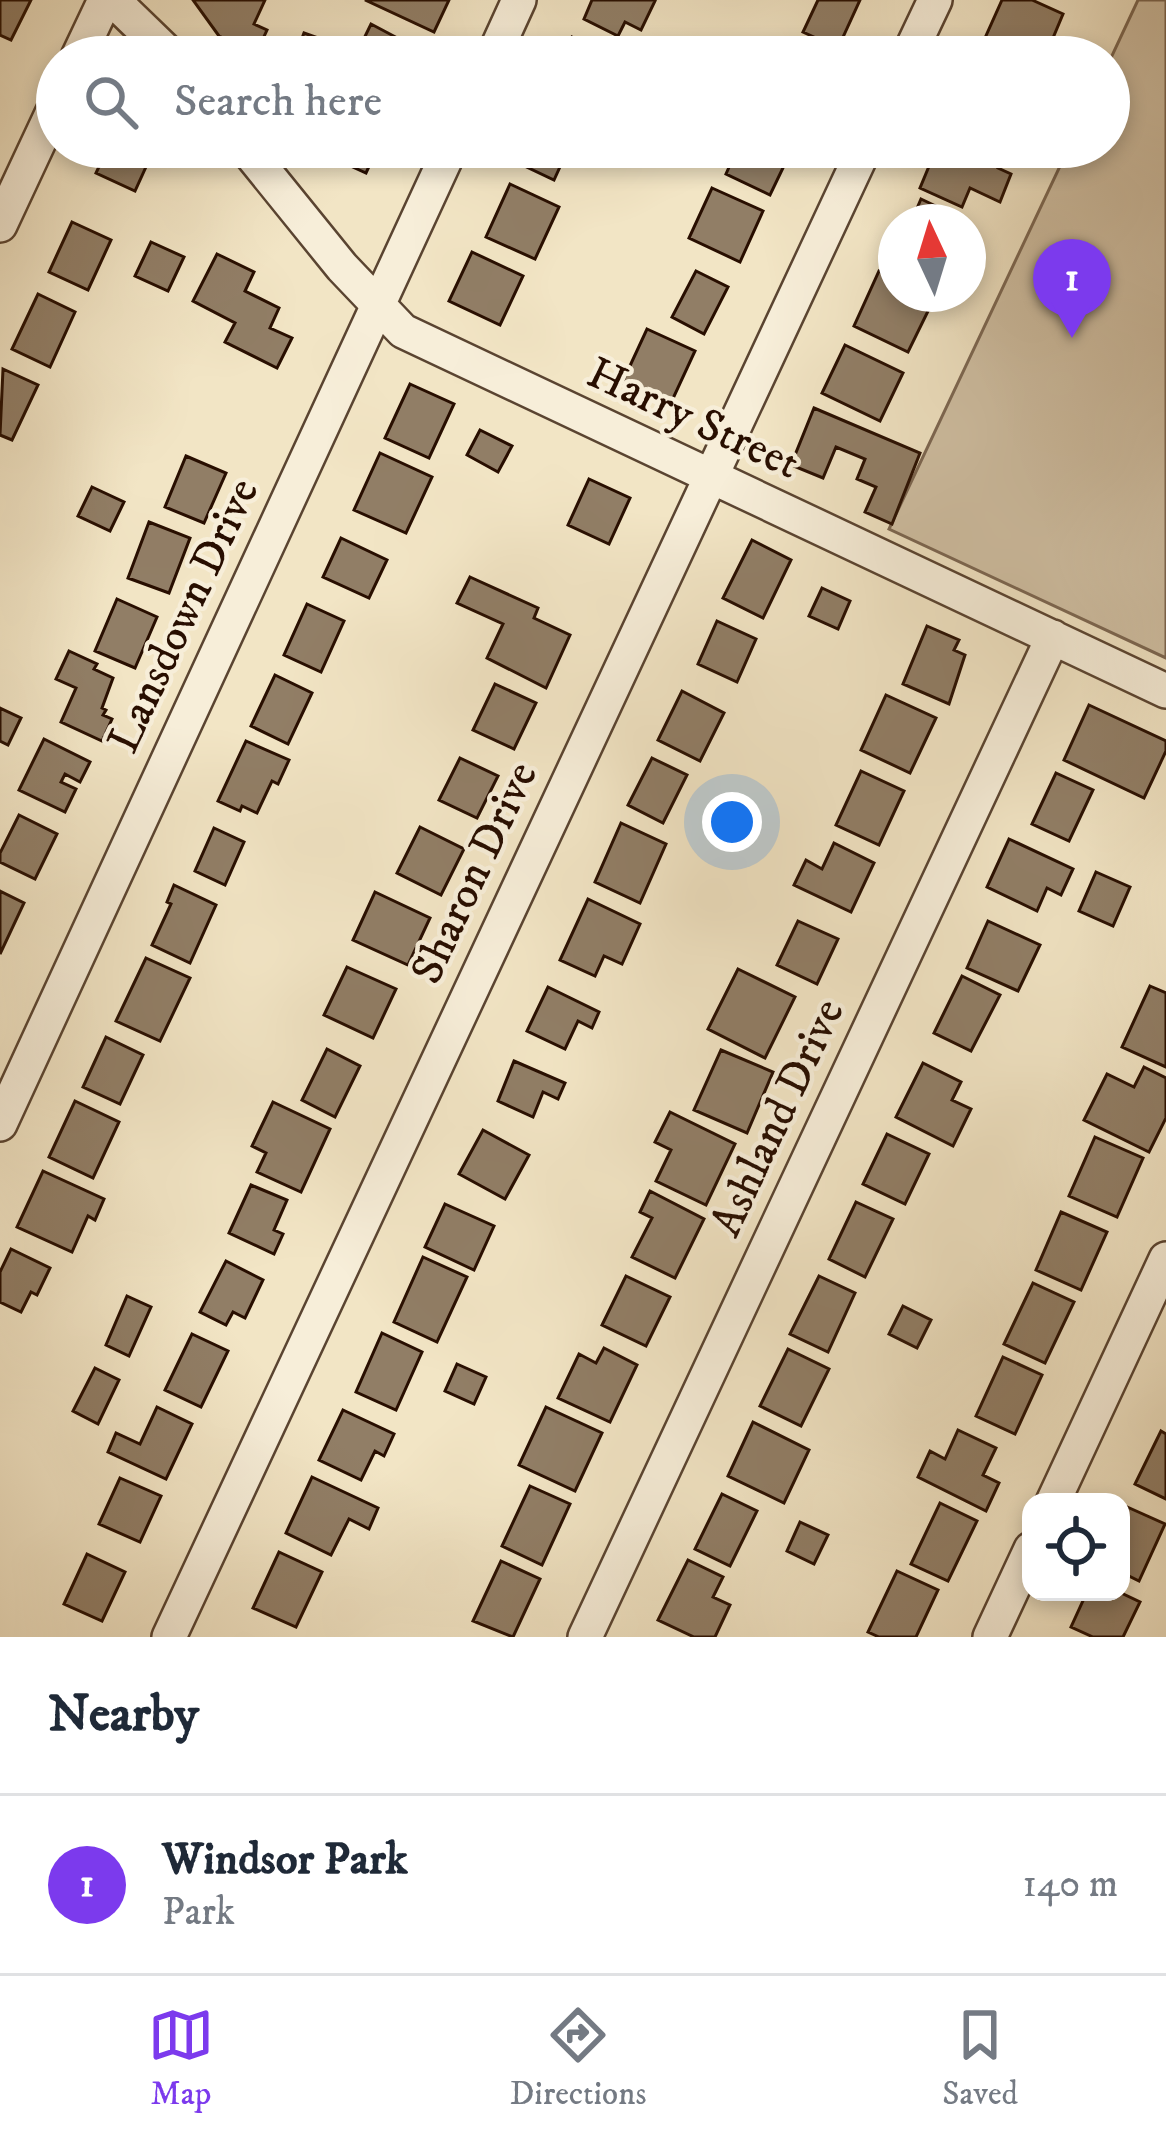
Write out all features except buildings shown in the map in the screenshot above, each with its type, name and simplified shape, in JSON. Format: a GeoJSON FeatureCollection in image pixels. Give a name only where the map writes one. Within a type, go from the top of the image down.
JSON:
{"type":"FeatureCollection","features":[{"type":"Feature","properties":{"kind":"street"},"geometry":{"type":"LineString","coordinates":[[89,36],[109,0],[149,36]]}},
{"type":"Feature","properties":{"kind":"street"},"geometry":{"type":"LineString","coordinates":[[503,36],[519,0]]}},
{"type":"Feature","properties":{"kind":"street"},"geometry":{"type":"LineString","coordinates":[[918,36],[934,0]]}},
{"type":"Feature","properties":{"kind":"street"},"geometry":{"type":"LineString","coordinates":[[0,225],[36,148]]}},
{"type":"Feature","properties":{"kind":"street","name":"Harry Street"},"geometry":{"type":"LineString","coordinates":[[262,168],[403,331],[1166,691]]}},
{"type":"Feature","properties":{"kind":"street","name":"Lansdown Drive"},"geometry":{"type":"LineString","coordinates":[[0,1124],[441,168]]}},
{"type":"Feature","properties":{"kind":"street","name":"Sharon Drive"},"geometry":{"type":"LineString","coordinates":[[169,1637],[855,168]]}},
{"type":"Feature","properties":{"kind":"street","name":"Ashland Drive"},"geometry":{"type":"LineString","coordinates":[[585,1637],[1053,638]]}},
{"type":"Feature","properties":{"kind":"street"},"geometry":{"type":"LineString","coordinates":[[1057,1493],[1166,1259]]}},
{"type":"Feature","properties":{"kind":"street"},"geometry":{"type":"LineString","coordinates":[[990,1637],[1022,1569]]}},
{"type":"Feature","properties":{"kind":"shaded area"},"geometry":{"type":"Polygon","coordinates":[[[1138,0],[1166,0],[1166,658],[889,529],[1059,168],[1130,168],[1130,36],[1121,36],[1138,0]]]}},
{"type":"Feature","properties":{"kind":"place","name":"Windsor Park"},"geometry":{"type":"Point","coordinates":[1072,338]}}]}
